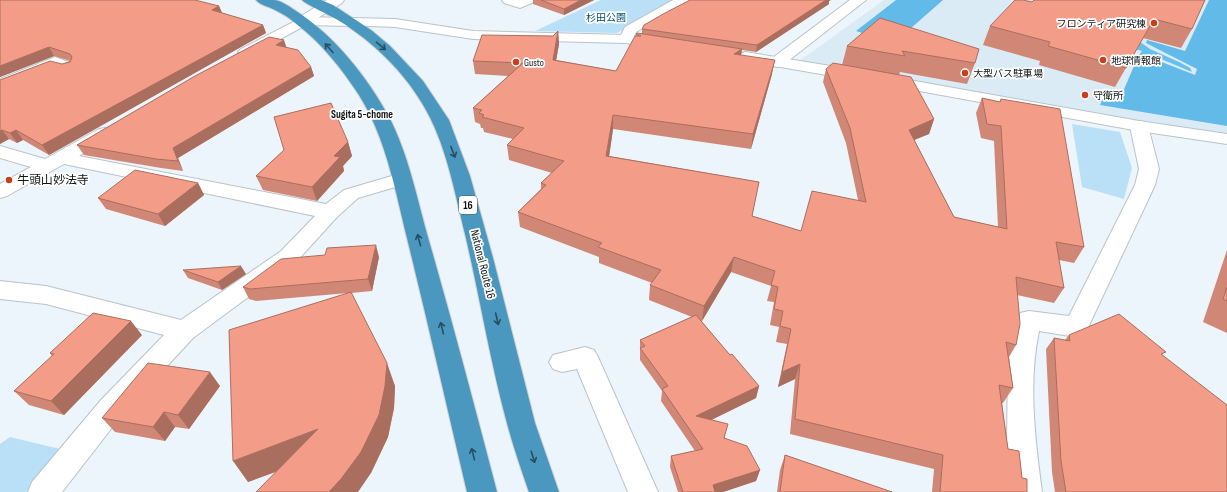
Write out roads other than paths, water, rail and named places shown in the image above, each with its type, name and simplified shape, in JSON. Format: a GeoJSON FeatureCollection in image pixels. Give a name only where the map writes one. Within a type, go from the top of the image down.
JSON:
{"type":"FeatureCollection","features":[{"type":"Feature","properties":{"kind":"highway"},"geometry":{"type":"LineString","coordinates":[[263,0],[281,7],[303,21],[326,45],[364,89],[388,134],[429,278],[482,492]]}},
{"type":"Feature","properties":{"kind":"highway","name":"National Route 16"},"geometry":{"type":"LineString","coordinates":[[310,0],[331,3],[350,22],[397,61],[418,84],[440,119],[457,164],[484,263],[521,423],[544,492]]}},
{"type":"Feature","properties":{"kind":"street"},"geometry":{"type":"LineString","coordinates":[[303,21],[310,0]]}},
{"type":"Feature","properties":{"kind":"street"},"geometry":{"type":"LineString","coordinates":[[509,0],[520,4],[528,0]]}},
{"type":"Feature","properties":{"kind":"street"},"geometry":{"type":"LineString","coordinates":[[626,39],[630,30],[683,0]]}},
{"type":"Feature","properties":{"kind":"street"},"geometry":{"type":"LineString","coordinates":[[777,62],[859,0]]}},
{"type":"Feature","properties":{"kind":"street"},"geometry":{"type":"LineString","coordinates":[[234,58],[303,21],[331,3]]}},
{"type":"Feature","properties":{"kind":"street"},"geometry":{"type":"LineString","coordinates":[[303,21],[395,23],[473,35],[626,39],[677,47]]}},
{"type":"Feature","properties":{"kind":"street"},"geometry":{"type":"LineString","coordinates":[[728,54],[1140,126],[1227,139]]}},
{"type":"Feature","properties":{"kind":"street"},"geometry":{"type":"LineString","coordinates":[[0,85],[55,62],[68,67]]}},
{"type":"Feature","properties":{"kind":"street"},"geometry":{"type":"LineString","coordinates":[[0,192],[120,124]]}},
{"type":"Feature","properties":{"kind":"street"},"geometry":{"type":"LineString","coordinates":[[1027,492],[1021,443],[1021,356],[1030,320],[1076,327],[1145,185],[1149,169],[1140,126]]}},
{"type":"Feature","properties":{"kind":"street"},"geometry":{"type":"LineString","coordinates":[[0,152],[330,212]]}},
{"type":"Feature","properties":{"kind":"street"},"geometry":{"type":"LineString","coordinates":[[43,492],[111,408],[184,331],[289,256],[330,212],[351,194],[402,179]]}},
{"type":"Feature","properties":{"kind":"street"},"geometry":{"type":"LineString","coordinates":[[0,290],[46,295],[184,331]]}},
{"type":"Feature","properties":{"kind":"street"},"geometry":{"type":"LineString","coordinates":[[562,362],[585,357],[643,492]]}},
{"type":"Feature","properties":{"kind":"place","name":"フロンティア研究棟"},"geometry":{"type":"Point","coordinates":[1154,23]}},
{"type":"Feature","properties":{"kind":"place","name":"地球情報館"},"geometry":{"type":"Point","coordinates":[1103,60]}},
{"type":"Feature","properties":{"kind":"place","name":"Gusto"},"geometry":{"type":"Point","coordinates":[516,62]}},
{"type":"Feature","properties":{"kind":"place","name":"大型バス駐車場"},"geometry":{"type":"Point","coordinates":[965,73]}},
{"type":"Feature","properties":{"kind":"place","name":"守衛所"},"geometry":{"type":"Point","coordinates":[1085,95]}},
{"type":"Feature","properties":{"kind":"place","name":"牛頭山妙法寺"},"geometry":{"type":"Point","coordinates":[9,180]}},
{"type":"Feature","properties":{"kind":"district","name":"Sugita 5-chome"},"geometry":{"type":"Point","coordinates":[362,114]}},
{"type":"Feature","properties":{"kind":"park label","name":"杉田公園"},"geometry":{"type":"Point","coordinates":[606,17]}}]}
